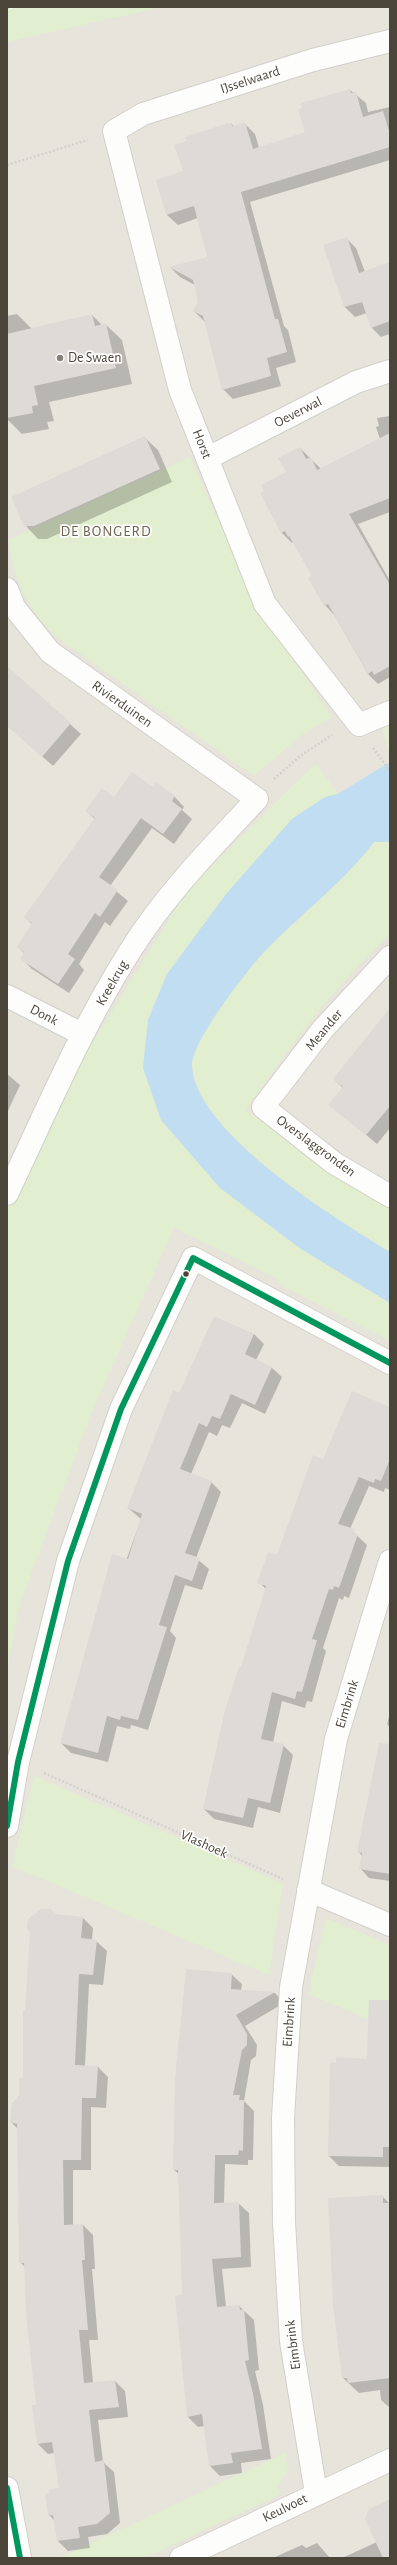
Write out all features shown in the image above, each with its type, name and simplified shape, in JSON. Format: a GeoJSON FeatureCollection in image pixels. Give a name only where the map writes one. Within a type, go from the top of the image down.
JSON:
{"type":"FeatureCollection","features":[{"type":"Feature","properties":{"kind":"street","name":"IJsselwaard"},"geometry":{"type":"LineString","coordinates":[[114,131],[143,114],[313,60],[390,41]]}},
{"type":"Feature","properties":{"kind":"street","name":"Horst"},"geometry":{"type":"LineString","coordinates":[[114,131],[180,390],[265,604],[359,725]]}},
{"type":"Feature","properties":{"kind":"street","name":"Oeverwal"},"geometry":{"type":"LineString","coordinates":[[208,458],[356,382],[390,371]]}},
{"type":"Feature","properties":{"kind":"street","name":"Rivierduinen"},"geometry":{"type":"LineString","coordinates":[[7,589],[14,607],[50,652],[257,799]]}},
{"type":"Feature","properties":{"kind":"street"},"geometry":{"type":"LineString","coordinates":[[359,725],[390,712]]}},
{"type":"Feature","properties":{"kind":"street","name":"Kreekrug"},"geometry":{"type":"LineString","coordinates":[[7,1194],[82,1034],[130,950],[180,881],[257,799]]}},
{"type":"Feature","properties":{"kind":"street","name":"Meander"},"geometry":{"type":"LineString","coordinates":[[264,1107],[323,1029],[390,956]]}},
{"type":"Feature","properties":{"kind":"street","name":"Donk"},"geometry":{"type":"LineString","coordinates":[[7,996],[82,1034]]}},
{"type":"Feature","properties":{"kind":"street","name":"Overslaggronden"},"geometry":{"type":"LineString","coordinates":[[264,1107],[334,1163],[390,1196]]}},
{"type":"Feature","properties":{"kind":"street"},"geometry":{"type":"LineString","coordinates":[[7,1826],[18,1762],[73,1546],[121,1409],[193,1258],[390,1363]]}},
{"type":"Feature","properties":{"kind":"street","name":"Eimbrink"},"geometry":{"type":"LineString","coordinates":[[316,2493],[291,2342],[284,2214],[282,2118],[291,1987],[336,1739],[390,1561]]}},
{"type":"Feature","properties":{"kind":"street"},"geometry":{"type":"LineString","coordinates":[[308,1890],[390,1925]]}},
{"type":"Feature","properties":{"kind":"street","name":"Keulvoet"},"geometry":{"type":"LineString","coordinates":[[181,2558],[316,2493],[390,2460]]}},
{"type":"Feature","properties":{"kind":"street"},"geometry":{"type":"LineString","coordinates":[[7,2488],[20,2558]]}},
{"type":"Feature","properties":{"kind":"path"},"geometry":{"type":"LineString","coordinates":[[7,8],[11,7]]}},
{"type":"Feature","properties":{"kind":"path"},"geometry":{"type":"LineString","coordinates":[[7,166],[114,131]]}},
{"type":"Feature","properties":{"kind":"path"},"geometry":{"type":"LineString","coordinates":[[257,799],[263,790],[300,756],[340,730],[359,725]]}},
{"type":"Feature","properties":{"kind":"path"},"geometry":{"type":"LineString","coordinates":[[381,760],[390,771]]}},
{"type":"Feature","properties":{"kind":"path","name":"Vlashoek"},"geometry":{"type":"LineString","coordinates":[[18,1762],[308,1890]]}},
{"type":"Feature","properties":{"kind":"shaded area"},"geometry":{"type":"Polygon","coordinates":[[[144,7],[390,7],[390,2558],[7,2558],[7,38],[144,7]]]}},
{"type":"Feature","properties":{"kind":"green space"},"geometry":{"type":"Polygon","coordinates":[[[19,7],[163,7],[7,42],[7,10],[19,7]]]}},
{"type":"Feature","properties":{"kind":"green space"},"geometry":{"type":"Polygon","coordinates":[[[190,457],[240,568],[294,661],[332,717],[302,735],[254,776],[59,639],[38,617],[30,606],[19,582],[11,555],[8,540],[190,457]]]}},
{"type":"Feature","properties":{"kind":"green space"},"geometry":{"type":"Polygon","coordinates":[[[390,722],[390,756],[381,726],[390,722]]]}},
{"type":"Feature","properties":{"kind":"green space"},"geometry":{"type":"Polygon","coordinates":[[[316,763],[338,794],[325,797],[227,893],[167,974],[148,1020],[301,1249],[390,1303],[390,1341],[282,1286],[275,1278],[174,1228],[92,1412],[20,1604],[7,1671],[7,1202],[61,1093],[188,889],[316,763]]]}},
{"type":"Feature","properties":{"kind":"green space"},"geometry":{"type":"Polygon","coordinates":[[[374,842],[390,842],[390,935],[330,997],[296,1040],[246,1110],[320,1163],[390,1209],[390,1252],[305,1196],[273,1172],[243,1146],[217,1119],[200,1093],[192,1067],[194,1056],[209,1025],[255,962],[277,939],[348,872],[374,842]]]}},
{"type":"Feature","properties":{"kind":"green space"},"geometry":{"type":"Polygon","coordinates":[[[34,1776],[283,1883],[269,1975],[12,1866],[34,1776]]]}},
{"type":"Feature","properties":{"kind":"green space"},"geometry":{"type":"Polygon","coordinates":[[[326,1918],[390,1945],[390,2028],[308,1994],[326,1918]]]}},
{"type":"Feature","properties":{"kind":"green space"},"geometry":{"type":"Polygon","coordinates":[[[285,2453],[288,2471],[277,2487],[282,2494],[144,2558],[60,2558],[285,2453]]]}},
{"type":"Feature","properties":{"kind":"water"},"geometry":{"type":"Polygon","coordinates":[[[390,762],[390,842],[374,842],[362,857],[334,886],[263,953],[244,975],[209,1025],[194,1056],[192,1067],[200,1093],[217,1120],[243,1146],[305,1197],[390,1252],[390,1303],[301,1249],[220,1188],[161,1120],[143,1068],[148,1020],[167,974],[227,893],[292,819],[325,797],[338,794],[390,762]]]}},
{"type":"Feature","properties":{"kind":"building"},"geometry":{"type":"Polygon","coordinates":[[[350,89],[351,93],[356,92],[363,117],[383,111],[390,134],[390,147],[241,192],[275,319],[278,319],[287,352],[267,358],[271,376],[222,390],[203,316],[193,311],[198,302],[193,280],[169,267],[207,257],[194,206],[166,215],[156,180],[183,171],[174,145],[187,141],[185,137],[231,122],[232,126],[245,122],[253,149],[305,132],[298,109],[302,108],[301,103],[350,89]]]}},
{"type":"Feature","properties":{"kind":"building"},"geometry":{"type":"Polygon","coordinates":[[[347,237],[359,273],[390,262],[390,321],[371,328],[362,302],[344,307],[323,245],[347,237]]]}},
{"type":"Feature","properties":{"kind":"building","name":"De Swaen"},"geometry":{"type":"Polygon","coordinates":[[[92,314],[95,326],[106,323],[116,368],[34,386],[38,405],[32,406],[33,413],[7,418],[7,334],[92,314]]]}},
{"type":"Feature","properties":{"kind":"building"},"geometry":{"type":"Polygon","coordinates":[[[390,433],[390,498],[349,514],[390,585],[390,666],[374,675],[372,671],[368,674],[328,604],[324,606],[308,578],[312,576],[289,536],[288,537],[285,531],[281,533],[260,493],[264,491],[261,485],[286,472],[278,458],[300,447],[306,459],[311,457],[317,470],[390,433]]]}},
{"type":"Feature","properties":{"kind":"building"},"geometry":{"type":"Polygon","coordinates":[[[145,436],[160,469],[34,526],[24,526],[11,497],[145,436]]]}},
{"type":"Feature","properties":{"kind":"building"},"geometry":{"type":"Polygon","coordinates":[[[7,666],[71,723],[42,757],[7,726],[7,666]]]}},
{"type":"Feature","properties":{"kind":"building"},"geometry":{"type":"Polygon","coordinates":[[[132,772],[153,787],[156,782],[175,796],[172,801],[182,809],[163,834],[141,818],[99,877],[118,890],[100,917],[95,913],[68,954],[75,959],[58,984],[20,959],[24,952],[17,947],[32,923],[24,917],[95,818],[85,811],[102,788],[114,797],[132,772]]]}},
{"type":"Feature","properties":{"kind":"building"},"geometry":{"type":"Polygon","coordinates":[[[390,1008],[390,1106],[366,1135],[328,1105],[343,1087],[333,1079],[390,1008]]]}},
{"type":"Feature","properties":{"kind":"building"},"geometry":{"type":"Polygon","coordinates":[[[214,1316],[254,1334],[245,1354],[272,1367],[255,1405],[231,1394],[220,1419],[212,1416],[207,1427],[199,1423],[180,1469],[212,1481],[185,1553],[200,1558],[192,1581],[175,1575],[159,1625],[167,1627],[138,1720],[121,1716],[120,1720],[107,1716],[98,1753],[60,1743],[112,1554],[128,1559],[142,1514],[127,1508],[173,1390],[179,1393],[214,1316]]]}},
{"type":"Feature","properties":{"kind":"building"},"geometry":{"type":"Polygon","coordinates":[[[352,1391],[390,1407],[390,1459],[381,1481],[375,1479],[374,1483],[359,1477],[338,1524],[355,1529],[353,1533],[358,1534],[339,1588],[334,1586],[333,1590],[329,1589],[312,1639],[317,1640],[302,1692],[297,1691],[295,1699],[272,1692],[261,1739],[284,1744],[270,1803],[248,1798],[243,1818],[203,1809],[225,1710],[239,1667],[241,1667],[266,1586],[257,1583],[268,1552],[277,1555],[313,1455],[323,1459],[352,1391]]]}},
{"type":"Feature","properties":{"kind":"building"},"geometry":{"type":"Polygon","coordinates":[[[379,1743],[390,1744],[390,1874],[359,1869],[362,1853],[357,1852],[379,1743]]]}},
{"type":"Feature","properties":{"kind":"building"},"geometry":{"type":"Polygon","coordinates":[[[41,1909],[51,1909],[55,1914],[83,1917],[81,1938],[97,1940],[93,1975],[79,1974],[75,2065],[98,2066],[96,2098],[82,2098],[81,2160],[63,2160],[64,2225],[83,2224],[85,2260],[82,2260],[88,2330],[79,2330],[84,2383],[115,2380],[119,2407],[89,2410],[95,2462],[104,2460],[110,2513],[97,2524],[78,2527],[80,2538],[57,2541],[53,2515],[48,2516],[45,2494],[50,2493],[49,2489],[59,2488],[52,2442],[37,2444],[33,2415],[32,2405],[36,2405],[26,2316],[24,2263],[19,2263],[17,2124],[10,2122],[12,2103],[19,2097],[19,2078],[23,2078],[23,2010],[25,2010],[30,1933],[27,1929],[28,1919],[41,1909]]]}},
{"type":"Feature","properties":{"kind":"building"},"geometry":{"type":"Polygon","coordinates":[[[186,1969],[232,1973],[231,1989],[275,1992],[236,2015],[247,2034],[247,2045],[242,2050],[233,2095],[240,2095],[239,2100],[244,2100],[243,2151],[239,2150],[238,2155],[215,2155],[214,2203],[239,2202],[241,2257],[212,2259],[217,2307],[239,2305],[240,2310],[244,2309],[249,2360],[245,2361],[253,2394],[262,2449],[231,2453],[233,2463],[209,2466],[202,2414],[187,2417],[175,2296],[182,2295],[178,2170],[173,2170],[175,2078],[186,1969]]]}},
{"type":"Feature","properties":{"kind":"building"},"geometry":{"type":"Polygon","coordinates":[[[369,2000],[390,2000],[390,2147],[383,2147],[383,2157],[328,2156],[330,2062],[336,2063],[336,2057],[367,2059],[369,2000]]]}},
{"type":"Feature","properties":{"kind":"building"},"geometry":{"type":"Polygon","coordinates":[[[383,2195],[383,2203],[390,2203],[390,2378],[348,2383],[347,2378],[342,2378],[333,2304],[328,2198],[383,2195]]]}},
{"type":"Feature","properties":{"kind":"building"},"geometry":{"type":"Polygon","coordinates":[[[390,2499],[390,2558],[383,2558],[365,2519],[369,2509],[390,2499]]]}},
{"type":"Feature","properties":{"kind":"transit line"},"geometry":{"type":"LineString","coordinates":[[7,1826],[18,1762],[68,1561],[121,1409],[193,1258],[390,1363]]}},
{"type":"Feature","properties":{"kind":"transit line"},"geometry":{"type":"LineString","coordinates":[[7,2488],[20,2558]]}},
{"type":"Feature","properties":{"kind":"place","name":"De Swaen"},"geometry":{"type":"Point","coordinates":[60,358]}},
{"type":"Feature","properties":{"kind":"district","name":"DE BONGERD"},"geometry":{"type":"Point","coordinates":[106,531]}}]}
